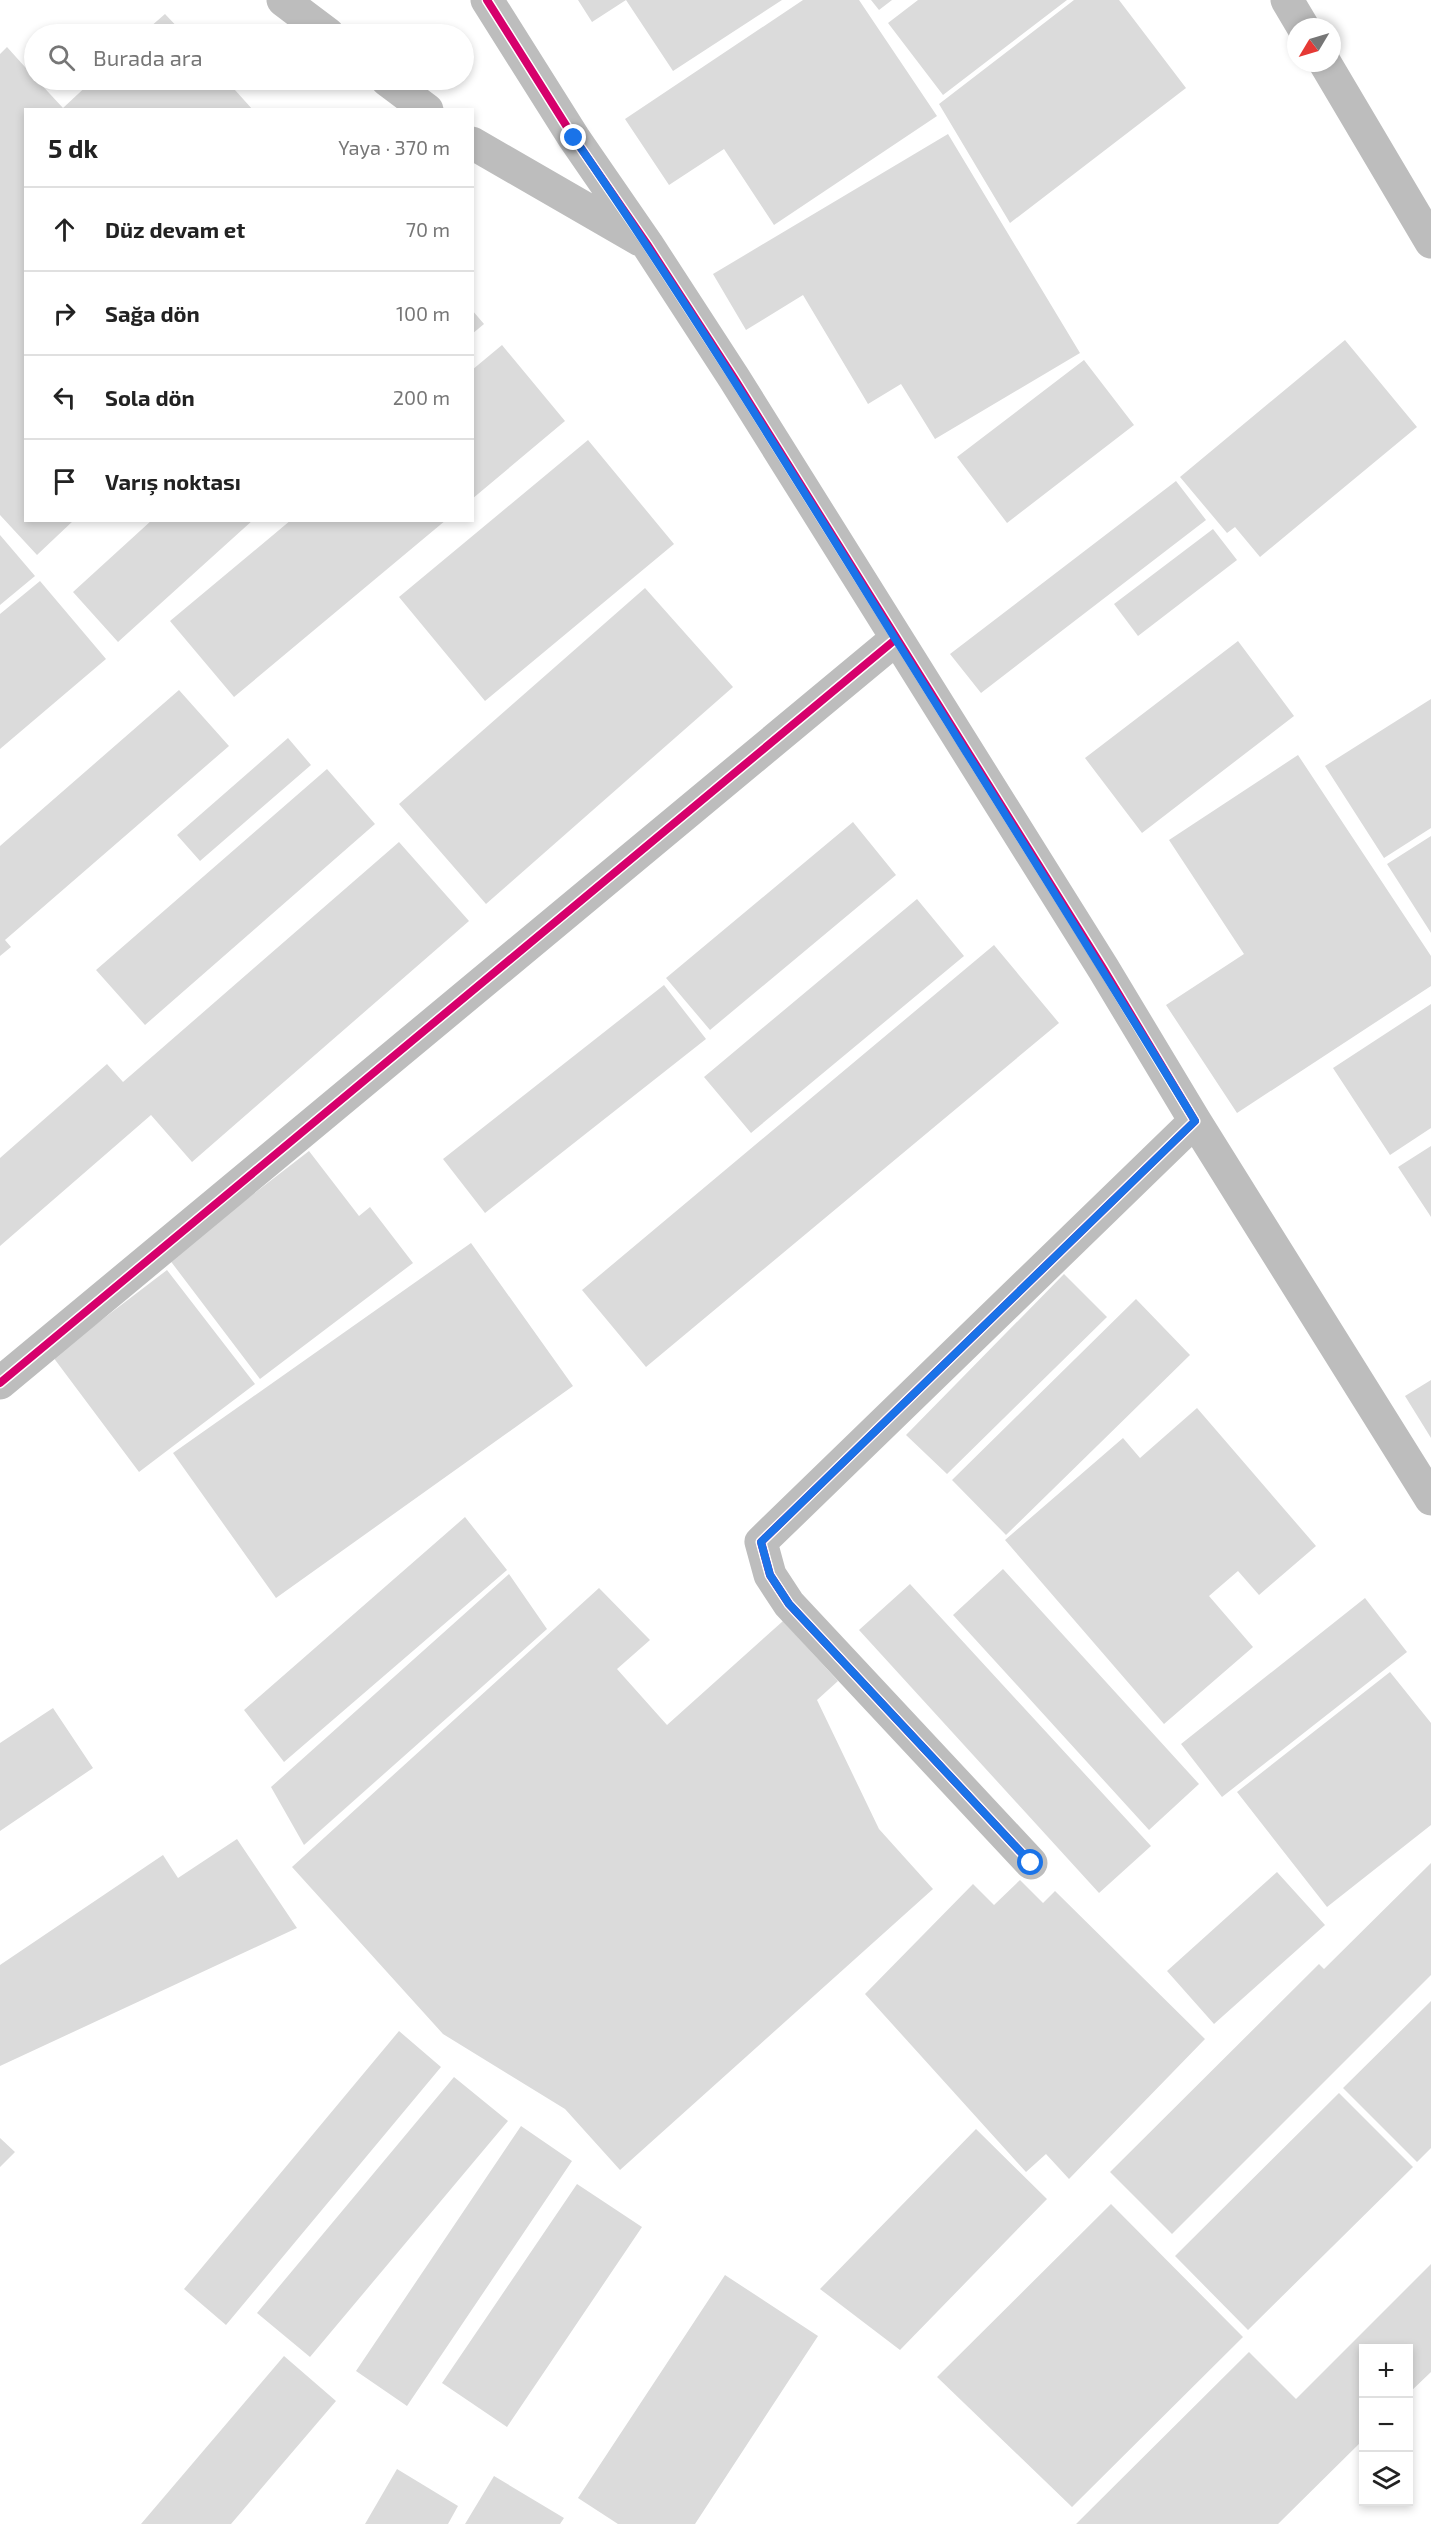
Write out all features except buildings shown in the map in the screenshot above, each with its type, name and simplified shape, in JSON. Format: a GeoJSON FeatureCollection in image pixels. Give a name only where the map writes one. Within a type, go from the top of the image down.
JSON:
{"type":"FeatureCollection","features":[{"type":"Feature","properties":{"kind":"street"},"geometry":{"type":"LineString","coordinates":[[283,0],[315,24]]}},
{"type":"Feature","properties":{"kind":"street"},"geometry":{"type":"LineString","coordinates":[[487,0],[574,138],[647,244],[734,378],[1103,968],[1195,1121],[1431,1499]]}},
{"type":"Feature","properties":{"kind":"street"},"geometry":{"type":"LineString","coordinates":[[1287,0],[1298,18]]}},
{"type":"Feature","properties":{"kind":"street"},"geometry":{"type":"LineString","coordinates":[[1330,72],[1431,242]]}},
{"type":"Feature","properties":{"kind":"street"},"geometry":{"type":"LineString","coordinates":[[400,90],[424,108]]}},
{"type":"Feature","properties":{"kind":"street"},"geometry":{"type":"LineString","coordinates":[[474,144],[647,244]]}},
{"type":"Feature","properties":{"kind":"street"},"geometry":{"type":"LineString","coordinates":[[0,1383],[896,639]]}},
{"type":"Feature","properties":{"kind":"street"},"geometry":{"type":"LineString","coordinates":[[1031,1863],[789,1604],[770,1575],[761,1542],[1195,1121]]}},
{"type":"Feature","properties":{"kind":"cycle path"},"geometry":{"type":"LineString","coordinates":[[487,0],[574,138],[647,244],[734,378],[1103,968],[1195,1121],[761,1542],[770,1575],[789,1604],[1031,1863]]}},
{"type":"Feature","properties":{"kind":"cycle path"},"geometry":{"type":"LineString","coordinates":[[0,1383],[896,639]]}},
{"type":"Feature","properties":{"kind":"route"},"geometry":{"type":"LineString","coordinates":[[574,138],[647,244],[734,378],[1103,968],[1195,1121],[761,1542],[770,1575],[789,1604],[1031,1863]]}}]}
